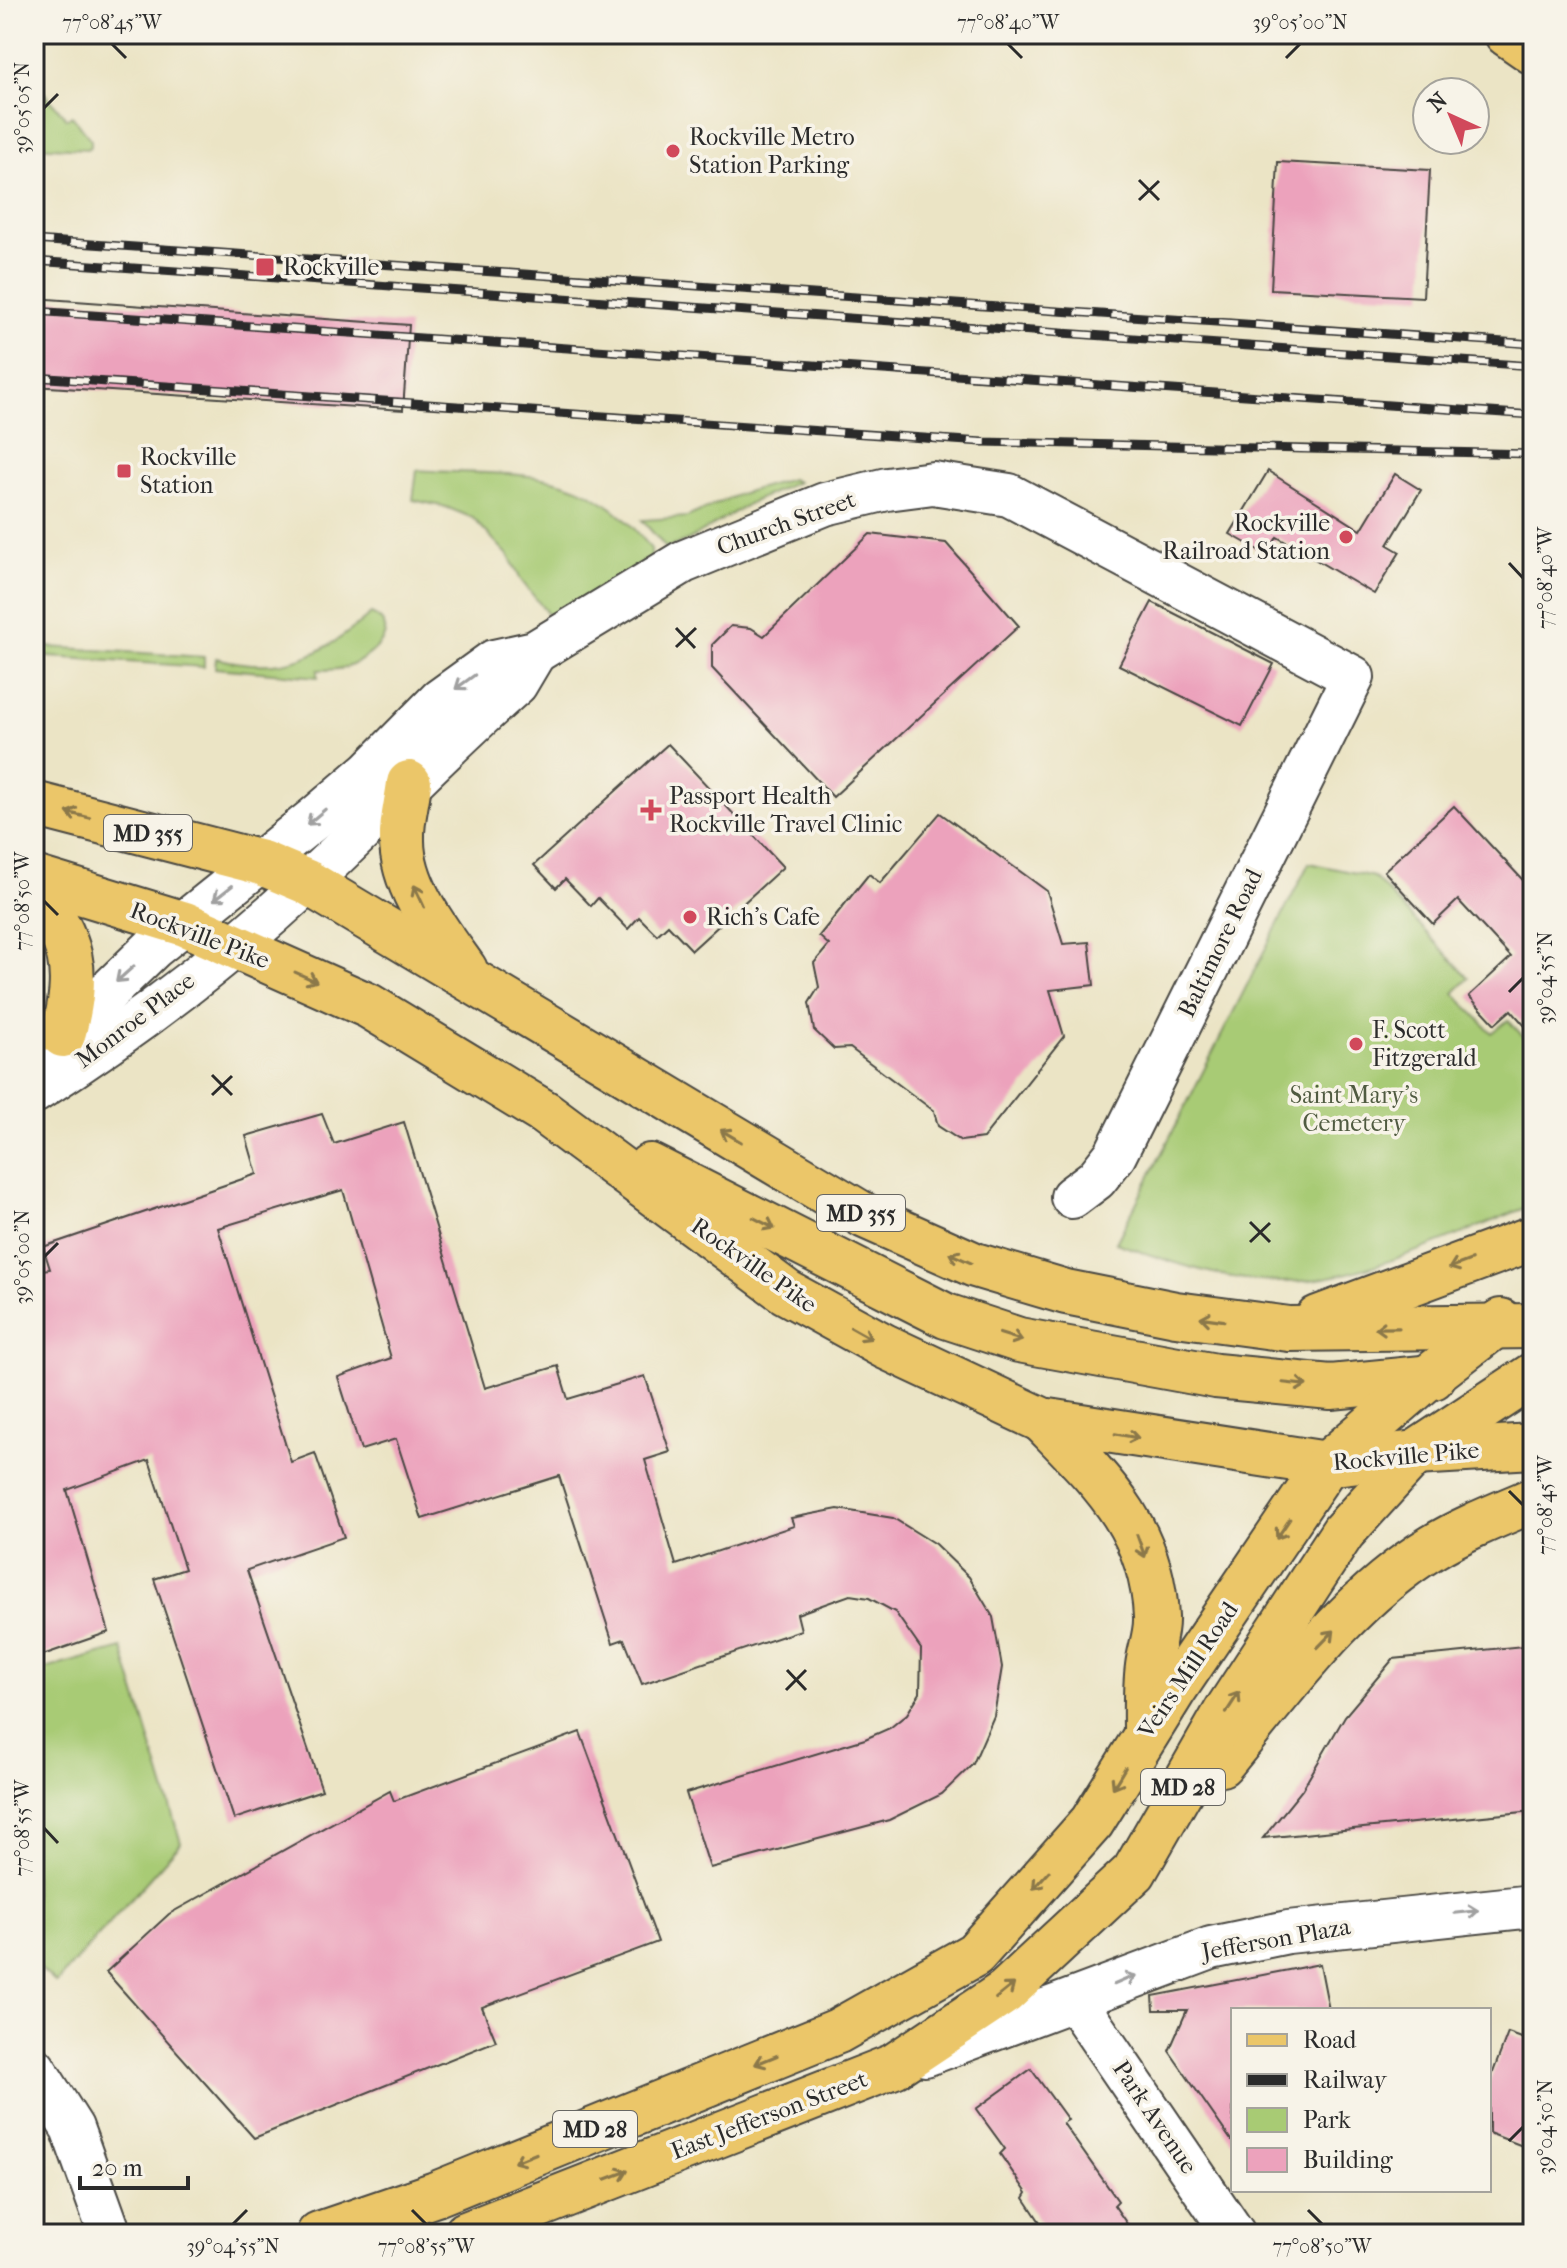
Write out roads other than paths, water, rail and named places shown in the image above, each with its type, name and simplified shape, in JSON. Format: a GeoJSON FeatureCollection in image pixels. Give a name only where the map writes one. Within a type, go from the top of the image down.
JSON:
{"type":"FeatureCollection","features":[{"type":"Feature","properties":{"kind":"main road"},"geometry":{"type":"LineString","coordinates":[[1507,34],[1533,52]]}},
{"type":"Feature","properties":{"kind":"main road"},"geometry":{"type":"LineString","coordinates":[[409,783],[401,839],[404,859],[430,920],[476,985]]}},
{"type":"Feature","properties":{"kind":"main road","name":"MD 355"},"geometry":{"type":"LineString","coordinates":[[34,804],[262,863],[307,882],[865,1216],[975,1265],[1066,1292],[1176,1314],[1289,1329],[1513,1326]]}},
{"type":"Feature","properties":{"kind":"main road","name":"Rockville Pike"},"geometry":{"type":"LineString","coordinates":[[34,878],[185,924],[369,1006],[545,1113],[786,1292],[884,1346],[1042,1420],[1327,1464],[1415,1453],[1533,1446]]}},
{"type":"Feature","properties":{"kind":"main road"},"geometry":{"type":"LineString","coordinates":[[34,887],[62,931],[71,953],[72,1003],[63,1035]]}},
{"type":"Feature","properties":{"kind":"main road"},"geometry":{"type":"LineString","coordinates":[[545,1113],[946,1316],[1019,1340],[1216,1376],[1331,1387],[1426,1379],[1488,1365],[1533,1350]]}},
{"type":"Feature","properties":{"kind":"main road"},"geometry":{"type":"LineString","coordinates":[[1289,1329],[1533,1238]]}},
{"type":"Feature","properties":{"kind":"main road","name":"Veirs Mill Road"},"geometry":{"type":"LineString","coordinates":[[838,2031],[975,1954],[1092,1822],[1146,1734],[1327,1464],[1426,1379],[1513,1326],[1533,1299]]}},
{"type":"Feature","properties":{"kind":"main road","name":"MD 28"},"geometry":{"type":"LineString","coordinates":[[894,2066],[1005,1992],[1134,1872],[1227,1710],[1343,1532],[1415,1453],[1515,1397],[1533,1375]]}},
{"type":"Feature","properties":{"kind":"main road"},"geometry":{"type":"LineString","coordinates":[[1327,1464],[1398,1432],[1515,1397]]}},
{"type":"Feature","properties":{"kind":"main road"},"geometry":{"type":"LineString","coordinates":[[1042,1420],[1107,1487],[1144,1547],[1157,1619],[1147,1667],[1146,1734]]}},
{"type":"Feature","properties":{"kind":"main road"},"geometry":{"type":"LineString","coordinates":[[1134,1872],[1308,1658],[1371,1593],[1433,1547],[1533,1500]]}},
{"type":"Feature","properties":{"kind":"main road","name":"East Jefferson Street"},"geometry":{"type":"LineString","coordinates":[[319,2234],[436,2194],[838,2031]]}},
{"type":"Feature","properties":{"kind":"main road","name":"East Jefferson Street"},"geometry":{"type":"LineString","coordinates":[[466,2234],[894,2066]]}},
{"type":"Feature","properties":{"kind":"street","name":"Church Street"},"geometry":{"type":"LineString","coordinates":[[262,863],[370,771],[440,700],[494,661],[535,652],[683,562],[825,504],[887,489],[933,483],[1009,495],[1353,677]]}},
{"type":"Feature","properties":{"kind":"street","name":"Church Street"},"geometry":{"type":"LineString","coordinates":[[235,944],[307,882],[516,684],[535,652]]}},
{"type":"Feature","properties":{"kind":"street","name":"Baltimore Road"},"geometry":{"type":"LineString","coordinates":[[1072,1197],[1096,1179],[1115,1155],[1353,677]]}},
{"type":"Feature","properties":{"kind":"street","name":"Monroe Place"},"geometry":{"type":"LineString","coordinates":[[34,1080],[63,1035],[154,947],[262,863]]}},
{"type":"Feature","properties":{"kind":"street","name":"Monroe Place"},"geometry":{"type":"LineString","coordinates":[[34,1092],[92,1055],[235,944]]}},
{"type":"Feature","properties":{"kind":"street","name":"Jefferson Plaza"},"geometry":{"type":"LineString","coordinates":[[894,2066],[1075,2001],[1185,1955],[1226,1944],[1288,1932],[1533,1906]]}},
{"type":"Feature","properties":{"kind":"street","name":"Park Avenue"},"geometry":{"type":"LineString","coordinates":[[1075,2001],[1234,2234]]}},
{"type":"Feature","properties":{"kind":"street"},"geometry":{"type":"LineString","coordinates":[[34,2068],[72,2128],[110,2234]]}},
{"type":"Feature","properties":{"kind":"railway"},"geometry":{"type":"LineString","coordinates":[[34,240],[1533,344]]}},
{"type":"Feature","properties":{"kind":"railway"},"geometry":{"type":"LineString","coordinates":[[34,261],[1533,366]]}},
{"type":"Feature","properties":{"kind":"railway"},"geometry":{"type":"LineString","coordinates":[[34,311],[1533,415]]}},
{"type":"Feature","properties":{"kind":"railway"},"geometry":{"type":"LineString","coordinates":[[34,377],[982,442],[1533,454]]}},
{"type":"Feature","properties":{"kind":"place","name":"Rockville Metro Station Parking"},"geometry":{"type":"Point","coordinates":[673,151]}},
{"type":"Feature","properties":{"kind":"place","name":"Rockville"},"geometry":{"type":"Point","coordinates":[265,267]}},
{"type":"Feature","properties":{"kind":"place","name":"Rockville Station"},"geometry":{"type":"Point","coordinates":[124,471]}},
{"type":"Feature","properties":{"kind":"place","name":"Rockville Railroad Station"},"geometry":{"type":"Point","coordinates":[1346,537]}},
{"type":"Feature","properties":{"kind":"place","name":"Passport Health Rockville Travel Clinic"},"geometry":{"type":"Point","coordinates":[651,810]}},
{"type":"Feature","properties":{"kind":"place","name":"Rich's Cafe"},"geometry":{"type":"Point","coordinates":[690,917]}},
{"type":"Feature","properties":{"kind":"place","name":"F. Scott Fitzgerald"},"geometry":{"type":"Point","coordinates":[1356,1044]}},
{"type":"Feature","properties":{"kind":"park label","name":"Saint Mary's Cemetery"},"geometry":{"type":"Point","coordinates":[1354,1109]}}]}
